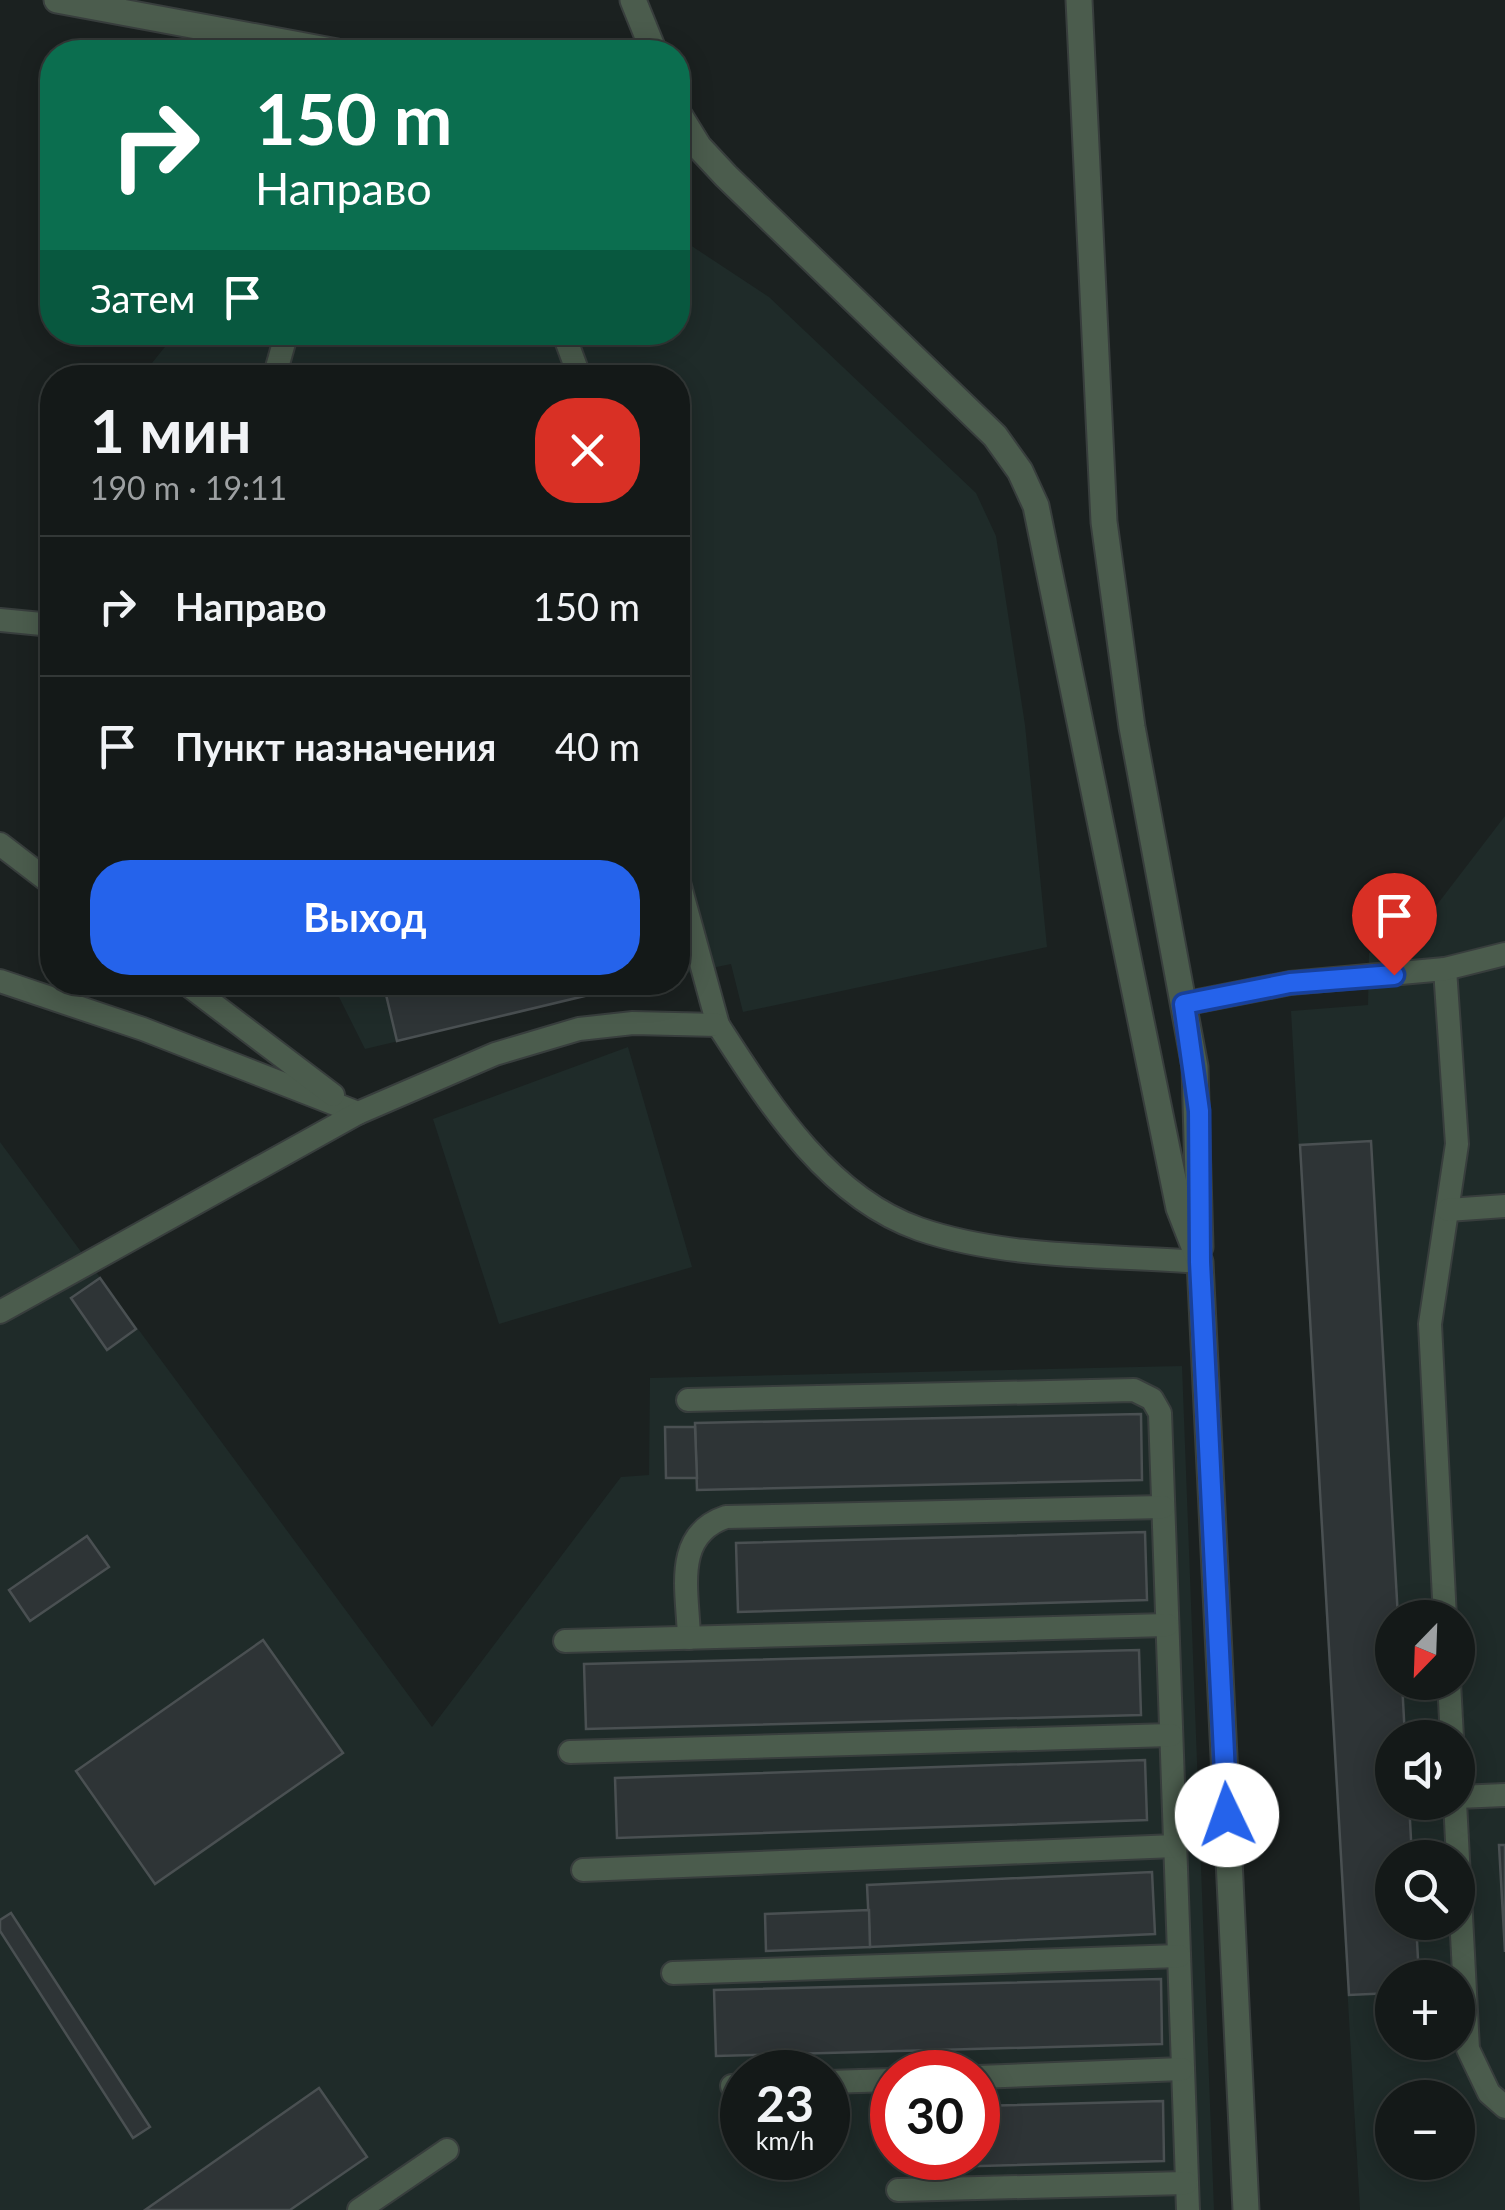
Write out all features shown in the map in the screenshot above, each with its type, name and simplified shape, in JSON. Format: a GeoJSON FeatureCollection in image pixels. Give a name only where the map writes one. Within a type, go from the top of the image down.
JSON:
{"type":"FeatureCollection","features":[{"type":"Feature","properties":{"kind":"street"},"geometry":{"type":"LineString","coordinates":[[57,0],[272,40]]}},
{"type":"Feature","properties":{"kind":"street"},"geometry":{"type":"LineString","coordinates":[[634,0],[649,40]]}},
{"type":"Feature","properties":{"kind":"street"},"geometry":{"type":"LineString","coordinates":[[1079,0],[1104,522],[1126,692],[1184,1004],[1199,1111],[1200,1262],[1246,2210]]}},
{"type":"Feature","properties":{"kind":"street"},"geometry":{"type":"LineString","coordinates":[[690,130],[726,176],[995,436],[1020,472],[1036,506],[1179,1208],[1200,1262]]}},
{"type":"Feature","properties":{"kind":"lane"},"geometry":{"type":"LineString","coordinates":[[0,620],[40,624]]}},
{"type":"Feature","properties":{"kind":"lane"},"geometry":{"type":"LineString","coordinates":[[0,844],[40,875]]}},
{"type":"Feature","properties":{"kind":"lane"},"geometry":{"type":"LineString","coordinates":[[690,923],[718,1025],[769,1104],[819,1160],[868,1203],[918,1228],[979,1243],[1200,1262]]}},
{"type":"Feature","properties":{"kind":"lane"},"geometry":{"type":"LineString","coordinates":[[1184,1004],[1290,983],[1445,969],[1505,954]]}},
{"type":"Feature","properties":{"kind":"lane"},"geometry":{"type":"LineString","coordinates":[[1444,1600],[1430,1324],[1456,1144],[1445,969]]}},
{"type":"Feature","properties":{"kind":"lane"},"geometry":{"type":"LineString","coordinates":[[0,981],[40,994]]}},
{"type":"Feature","properties":{"kind":"lane"},"geometry":{"type":"LineString","coordinates":[[42,995],[143,1029],[358,1113]]}},
{"type":"Feature","properties":{"kind":"lane"},"geometry":{"type":"LineString","coordinates":[[201,995],[358,1113]]}},
{"type":"Feature","properties":{"kind":"lane"},"geometry":{"type":"LineString","coordinates":[[0,1312],[358,1113],[495,1054],[579,1029],[633,1023],[718,1025]]}},
{"type":"Feature","properties":{"kind":"lane"},"geometry":{"type":"LineString","coordinates":[[1448,1210],[1505,1206]]}},
{"type":"Feature","properties":{"kind":"lane"},"geometry":{"type":"LineString","coordinates":[[688,1400],[1134,1390],[1152,1399],[1160,1413],[1188,2210]]}},
{"type":"Feature","properties":{"kind":"lane"},"geometry":{"type":"LineString","coordinates":[[689,1638],[686,1554],[694,1537],[708,1523],[726,1517],[1163,1507]]}},
{"type":"Feature","properties":{"kind":"lane"},"geometry":{"type":"LineString","coordinates":[[565,1642],[1168,1625]]}},
{"type":"Feature","properties":{"kind":"lane"},"geometry":{"type":"LineString","coordinates":[[570,1752],[1171,1735]]}},
{"type":"Feature","properties":{"kind":"lane"},"geometry":{"type":"LineString","coordinates":[[1475,1798],[1505,1795]]}},
{"type":"Feature","properties":{"kind":"lane"},"geometry":{"type":"LineString","coordinates":[[1457,1820],[1468,2049],[1482,2082],[1505,2106]]}},
{"type":"Feature","properties":{"kind":"lane"},"geometry":{"type":"LineString","coordinates":[[583,1870],[1175,1846]]}},
{"type":"Feature","properties":{"kind":"lane"},"geometry":{"type":"LineString","coordinates":[[673,1974],[1179,1956]]}},
{"type":"Feature","properties":{"kind":"lane"},"geometry":{"type":"LineString","coordinates":[[1000,2076],[1182,2069]]}},
{"type":"Feature","properties":{"kind":"lane"},"geometry":{"type":"LineString","coordinates":[[359,2210],[447,2150]]}},
{"type":"Feature","properties":{"kind":"lane"},"geometry":{"type":"LineString","coordinates":[[898,2190],[1186,2183]]}},
{"type":"Feature","properties":{"kind":"shaded area"},"geometry":{"type":"Polygon","coordinates":[[[690,245],[769,297],[976,493],[996,536],[1025,725],[1047,947],[743,1012],[731,964],[690,973],[690,365],[150,365],[166,345],[690,345],[690,245]]]}},
{"type":"Feature","properties":{"kind":"shaded area"},"geometry":{"type":"Polygon","coordinates":[[[1505,816],[1505,2210],[1360,2210],[1291,1011],[1368,1005],[1369,953],[1413,936],[1505,816]]]}},
{"type":"Feature","properties":{"kind":"shaded area"},"geometry":{"type":"Polygon","coordinates":[[[338,995],[592,995],[365,1049],[338,995]]]}},
{"type":"Feature","properties":{"kind":"shaded area"},"geometry":{"type":"Polygon","coordinates":[[[628,1047],[692,1267],[499,1324],[433,1119],[628,1047]]]}},
{"type":"Feature","properties":{"kind":"shaded area"},"geometry":{"type":"Polygon","coordinates":[[[0,1142],[432,1727],[621,1477],[649,1475],[650,1378],[1182,1366],[1214,2210],[0,2210],[0,1142]]]}},
{"type":"Feature","properties":{"kind":"building"},"geometry":{"type":"Polygon","coordinates":[[[386,995],[589,995],[397,1041],[386,995]]]}},
{"type":"Feature","properties":{"kind":"building"},"geometry":{"type":"Polygon","coordinates":[[[1371,1141],[1397,1600],[1375,1600],[1375,1700],[1403,1700],[1404,1720],[1375,1720],[1375,1820],[1410,1820],[1411,1840],[1375,1840],[1375,1940],[1417,1940],[1418,1960],[1375,1960],[1375,1994],[1349,1995],[1300,1145],[1371,1141]]]}},
{"type":"Feature","properties":{"kind":"building"},"geometry":{"type":"Polygon","coordinates":[[[100,1278],[136,1329],[107,1350],[71,1298],[100,1278]]]}},
{"type":"Feature","properties":{"kind":"building"},"geometry":{"type":"Polygon","coordinates":[[[1141,1414],[1142,1480],[697,1490],[695,1423],[1141,1414]]]}},
{"type":"Feature","properties":{"kind":"building"},"geometry":{"type":"Polygon","coordinates":[[[665,1427],[695,1427],[697,1478],[666,1478],[665,1427]]]}},
{"type":"Feature","properties":{"kind":"building"},"geometry":{"type":"Polygon","coordinates":[[[1145,1532],[1147,1600],[738,1612],[736,1543],[1145,1532]]]}},
{"type":"Feature","properties":{"kind":"building"},"geometry":{"type":"Polygon","coordinates":[[[87,1536],[109,1567],[30,1621],[9,1590],[87,1536]]]}},
{"type":"Feature","properties":{"kind":"building"},"geometry":{"type":"Polygon","coordinates":[[[263,1640],[343,1753],[155,1884],[76,1771],[263,1640]]]}},
{"type":"Feature","properties":{"kind":"building"},"geometry":{"type":"Polygon","coordinates":[[[1139,1650],[1141,1715],[586,1729],[584,1664],[1139,1650]]]}},
{"type":"Feature","properties":{"kind":"building"},"geometry":{"type":"Polygon","coordinates":[[[1145,1760],[1147,1820],[617,1838],[615,1778],[1145,1760]]]}},
{"type":"Feature","properties":{"kind":"building"},"geometry":{"type":"Polygon","coordinates":[[[1499,1845],[1505,1845],[1505,1952],[1499,1845]]]}},
{"type":"Feature","properties":{"kind":"building"},"geometry":{"type":"Polygon","coordinates":[[[1152,1872],[1155,1934],[870,1947],[867,1885],[1152,1872]]]}},
{"type":"Feature","properties":{"kind":"building"},"geometry":{"type":"Polygon","coordinates":[[[869,1910],[870,1947],[766,1951],[765,1914],[869,1910]]]}},
{"type":"Feature","properties":{"kind":"building"},"geometry":{"type":"Polygon","coordinates":[[[11,1913],[150,2127],[133,2138],[0,1931],[0,1920],[11,1913]]]}},
{"type":"Feature","properties":{"kind":"building"},"geometry":{"type":"Polygon","coordinates":[[[1161,1979],[1162,2044],[850,2052],[720,2050],[720,2056],[716,2056],[714,1990],[1161,1979]]]}},
{"type":"Feature","properties":{"kind":"building"},"geometry":{"type":"Polygon","coordinates":[[[319,2088],[367,2157],[290,2210],[145,2210],[319,2088]]]}},
{"type":"Feature","properties":{"kind":"building"},"geometry":{"type":"Polygon","coordinates":[[[1163,2101],[1164,2161],[1000,2165],[1000,2105],[1163,2101]]]}},
{"type":"Feature","properties":{"kind":"route"},"geometry":{"type":"LineString","coordinates":[[1227,1815],[1200,1262],[1199,1111],[1184,1004],[1290,983],[1394,975]]}}]}
